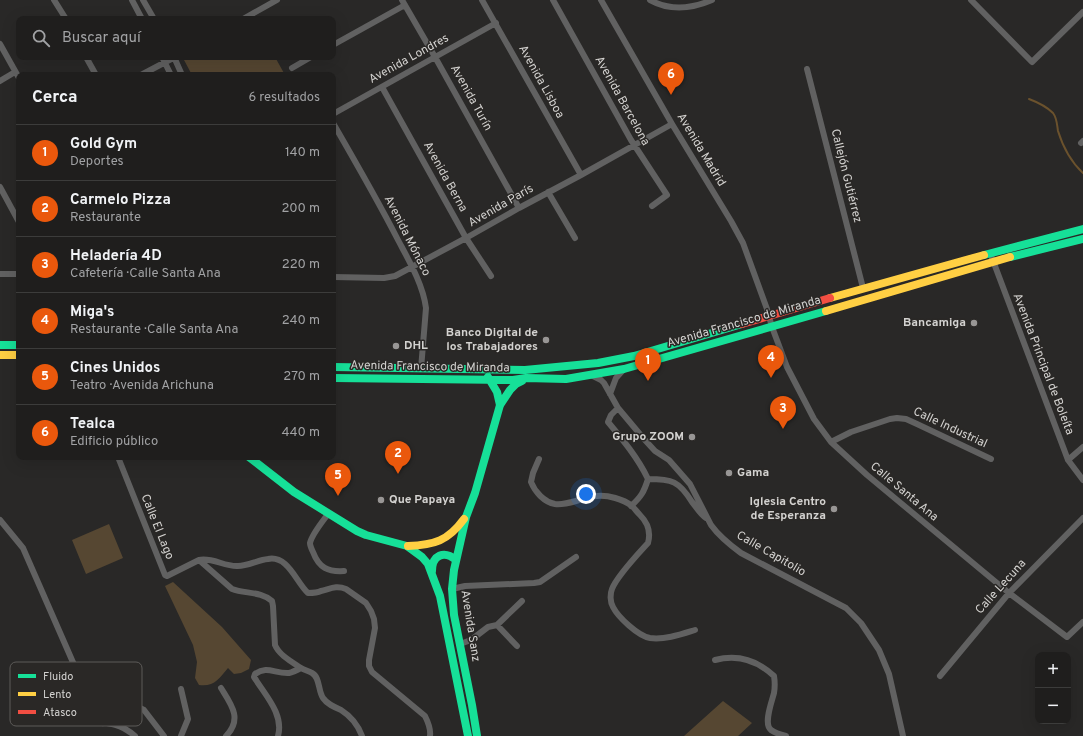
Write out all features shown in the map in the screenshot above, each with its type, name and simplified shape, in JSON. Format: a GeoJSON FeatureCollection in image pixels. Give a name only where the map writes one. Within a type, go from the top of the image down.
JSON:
{"type":"FeatureCollection","features":[{"type":"Feature","properties":{"kind":"main road","name":"Avenida Francisco de Miranda"},"geometry":{"type":"LineString","coordinates":[[336,368],[526,370],[598,363],[634,356],[863,288],[1083,229]]}},
{"type":"Feature","properties":{"kind":"main road","name":"Avenida Francisco de Miranda"},"geometry":{"type":"LineString","coordinates":[[336,378],[512,380],[526,378],[566,378],[605,373],[772,327],[993,262],[1083,239]]}},
{"type":"Feature","properties":{"kind":"main road"},"geometry":{"type":"LineString","coordinates":[[0,345],[16,345]]}},
{"type":"Feature","properties":{"kind":"main road"},"geometry":{"type":"LineString","coordinates":[[0,355],[16,355]]}},
{"type":"Feature","properties":{"kind":"main road"},"geometry":{"type":"LineString","coordinates":[[475,370],[484,373],[490,380],[497,392],[500,405]]}},
{"type":"Feature","properties":{"kind":"main road","name":"Avenida Sanz"},"geometry":{"type":"LineString","coordinates":[[477,736],[454,615],[452,589],[454,570],[466,517],[475,493],[500,405],[507,393],[516,384],[526,378]]}},
{"type":"Feature","properties":{"kind":"main road"},"geometry":{"type":"LineString","coordinates":[[253,460],[294,492],[357,531],[366,535],[407,546],[428,544],[447,538],[456,531],[466,517]]}},
{"type":"Feature","properties":{"kind":"main road","name":"Avenida Sanz"},"geometry":{"type":"LineString","coordinates":[[407,546],[425,559],[432,572],[440,596],[468,736]]}},
{"type":"Feature","properties":{"kind":"main road"},"geometry":{"type":"LineString","coordinates":[[432,572],[433,561],[439,556],[444,554],[456,560]]}},
{"type":"Feature","properties":{"kind":"street"},"geometry":{"type":"LineString","coordinates":[[54,0],[64,16]]}},
{"type":"Feature","properties":{"kind":"street"},"geometry":{"type":"LineString","coordinates":[[132,0],[140,16]]}},
{"type":"Feature","properties":{"kind":"street"},"geometry":{"type":"LineString","coordinates":[[144,0],[152,16]]}},
{"type":"Feature","properties":{"kind":"street"},"geometry":{"type":"LineString","coordinates":[[248,16],[277,0]]}},
{"type":"Feature","properties":{"kind":"street","name":"Avenida Lisboa"},"geometry":{"type":"LineString","coordinates":[[482,0],[581,175]]}},
{"type":"Feature","properties":{"kind":"street","name":"Avenida Barcelona"},"geometry":{"type":"LineString","coordinates":[[553,0],[634,145],[666,195],[666,197],[652,206]]}},
{"type":"Feature","properties":{"kind":"street","name":"Avenida Madrid"},"geometry":{"type":"LineString","coordinates":[[601,0],[672,124],[743,243],[772,327]]}},
{"type":"Feature","properties":{"kind":"street"},"geometry":{"type":"LineString","coordinates":[[650,0],[670,8],[686,8],[701,5],[712,0]]}},
{"type":"Feature","properties":{"kind":"street"},"geometry":{"type":"LineString","coordinates":[[970,0],[1032,62],[1083,12]]}},
{"type":"Feature","properties":{"kind":"street"},"geometry":{"type":"LineString","coordinates":[[336,43],[403,2]]}},
{"type":"Feature","properties":{"kind":"street","name":"Avenida Turín"},"geometry":{"type":"LineString","coordinates":[[403,2],[519,208]]}},
{"type":"Feature","properties":{"kind":"street","name":"Avenida Londres"},"geometry":{"type":"LineString","coordinates":[[336,112],[496,23]]}},
{"type":"Feature","properties":{"kind":"street"},"geometry":{"type":"LineString","coordinates":[[0,44],[15,72],[0,81]]}},
{"type":"Feature","properties":{"kind":"street"},"geometry":{"type":"LineString","coordinates":[[88,60],[94,72]]}},
{"type":"Feature","properties":{"kind":"street"},"geometry":{"type":"LineString","coordinates":[[146,72],[164,60],[170,72]]}},
{"type":"Feature","properties":{"kind":"street"},"geometry":{"type":"LineString","coordinates":[[175,60],[181,72]]}},
{"type":"Feature","properties":{"kind":"street"},"geometry":{"type":"LineString","coordinates":[[292,68],[306,60]]}},
{"type":"Feature","properties":{"kind":"street","name":"Callejón Gutiérrez"},"geometry":{"type":"LineString","coordinates":[[807,69],[863,288]]}},
{"type":"Feature","properties":{"kind":"street","name":"Avenida Berna"},"geometry":{"type":"LineString","coordinates":[[382,87],[466,238],[490,276]]}},
{"type":"Feature","properties":{"kind":"street","name":"Avenida París"},"geometry":{"type":"LineString","coordinates":[[336,276],[384,278],[395,276],[672,124]]}},
{"type":"Feature","properties":{"kind":"street","name":"Avenida Mónaco"},"geometry":{"type":"LineString","coordinates":[[336,128],[378,202],[412,267],[424,298],[426,308],[420,369]]}},
{"type":"Feature","properties":{"kind":"street"},"geometry":{"type":"LineString","coordinates":[[0,187],[16,216]]}},
{"type":"Feature","properties":{"kind":"street"},"geometry":{"type":"LineString","coordinates":[[548,192],[575,238]]}},
{"type":"Feature","properties":{"kind":"street","name":"Avenida Principal de Boleíta"},"geometry":{"type":"LineString","coordinates":[[990,253],[1068,460],[1083,480]]}},
{"type":"Feature","properties":{"kind":"street"},"geometry":{"type":"LineString","coordinates":[[0,274],[16,274]]}},
{"type":"Feature","properties":{"kind":"street","name":"Calle Santa Ana"},"geometry":{"type":"LineString","coordinates":[[772,327],[787,368],[814,419],[831,442],[867,476],[1008,593],[1067,637],[1083,622]]}},
{"type":"Feature","properties":{"kind":"street"},"geometry":{"type":"LineString","coordinates":[[610,394],[616,378],[624,368]]}},
{"type":"Feature","properties":{"kind":"street","name":"Calle Capitolio"},"geometry":{"type":"LineString","coordinates":[[591,375],[604,383],[618,408],[648,443],[669,460],[690,484],[715,530],[732,547],[846,608],[858,619],[872,639],[889,674],[903,736]]}},
{"type":"Feature","properties":{"kind":"street"},"geometry":{"type":"LineString","coordinates":[[618,408],[611,415],[608,422],[642,466],[648,479],[645,490],[639,499],[631,506]]}},
{"type":"Feature","properties":{"kind":"street","name":"Calle Industrial"},"geometry":{"type":"LineString","coordinates":[[831,442],[851,432],[897,418],[906,419],[992,459]]}},
{"type":"Feature","properties":{"kind":"street"},"geometry":{"type":"LineString","coordinates":[[1068,460],[1083,447]]}},
{"type":"Feature","properties":{"kind":"street"},"geometry":{"type":"LineString","coordinates":[[539,459],[531,482],[537,492],[548,501],[554,504],[564,504],[596,496],[608,496],[631,506],[649,528],[650,536],[648,543],[616,580],[612,588],[610,596],[612,606],[620,617],[631,627],[649,638],[677,636],[696,630]]}},
{"type":"Feature","properties":{"kind":"street","name":"Calle El Lago"},"geometry":{"type":"LineString","coordinates":[[119,460],[164,574],[167,576],[199,560]]}},
{"type":"Feature","properties":{"kind":"street"},"geometry":{"type":"LineString","coordinates":[[648,479],[661,479],[679,485],[686,491],[698,511],[709,519]]}},
{"type":"Feature","properties":{"kind":"street"},"geometry":{"type":"LineString","coordinates":[[328,514],[310,544],[315,559],[320,565],[334,572],[344,571]]}},
{"type":"Feature","properties":{"kind":"street","name":"Calle Lecuna"},"geometry":{"type":"LineString","coordinates":[[940,676],[1008,593],[1083,518]]}},
{"type":"Feature","properties":{"kind":"street"},"geometry":{"type":"LineString","coordinates":[[0,520],[23,548],[73,662]]}},
{"type":"Feature","properties":{"kind":"street"},"geometry":{"type":"LineString","coordinates":[[452,589],[465,586],[540,582],[576,557]]}},
{"type":"Feature","properties":{"kind":"street"},"geometry":{"type":"LineString","coordinates":[[199,560],[206,559],[239,566],[270,558],[278,559],[288,567],[308,594],[335,587],[342,587],[366,603],[374,619],[375,628],[369,666],[372,672],[425,716],[431,733],[430,736]]}},
{"type":"Feature","properties":{"kind":"street"},"geometry":{"type":"LineString","coordinates":[[199,560],[232,589],[265,596],[272,601],[276,649],[300,668],[313,673],[316,677],[323,699],[352,718],[359,728],[362,736]]}},
{"type":"Feature","properties":{"kind":"street"},"geometry":{"type":"LineString","coordinates":[[460,644],[471,640],[488,627],[497,625],[522,601]]}},
{"type":"Feature","properties":{"kind":"street"},"geometry":{"type":"LineString","coordinates":[[497,625],[517,646]]}},
{"type":"Feature","properties":{"kind":"street"},"geometry":{"type":"LineString","coordinates":[[715,660],[730,657],[750,661],[765,668],[774,676],[775,687],[768,725],[772,731],[786,736]]}},
{"type":"Feature","properties":{"kind":"street"},"geometry":{"type":"LineString","coordinates":[[278,736],[279,725],[274,706],[254,677],[259,671],[266,669],[290,673],[300,668]]}},
{"type":"Feature","properties":{"kind":"street"},"geometry":{"type":"LineString","coordinates":[[221,688],[232,706],[235,716],[232,730],[226,736]]}},
{"type":"Feature","properties":{"kind":"street"},"geometry":{"type":"LineString","coordinates":[[181,689],[188,719],[181,736]]}},
{"type":"Feature","properties":{"kind":"street"},"geometry":{"type":"LineString","coordinates":[[142,709],[164,736]]}},
{"type":"Feature","properties":{"kind":"street"},"geometry":{"type":"LineString","coordinates":[[120,726],[135,736]]}},
{"type":"Feature","properties":{"kind":"shaded area"},"geometry":{"type":"Polygon","coordinates":[[[184,60],[277,60],[283,72],[190,72],[184,60]]]}},
{"type":"Feature","properties":{"kind":"shaded area"},"geometry":{"type":"Polygon","coordinates":[[[109,524],[123,558],[86,574],[72,540],[109,524]]]}},
{"type":"Feature","properties":{"kind":"shaded area"},"geometry":{"type":"Polygon","coordinates":[[[173,582],[222,627],[251,660],[249,669],[241,673],[234,674],[228,668],[216,681],[209,685],[199,685],[195,678],[197,662],[193,645],[165,586],[173,582]]]}},
{"type":"Feature","properties":{"kind":"shaded area"},"geometry":{"type":"Polygon","coordinates":[[[723,701],[752,723],[738,736],[684,736],[723,701]]]}},
{"type":"Feature","properties":{"kind":"waterway"},"geometry":{"type":"LineString","coordinates":[[1029,99],[1042,105],[1053,113],[1062,143],[1071,159],[1083,173]]}},
{"type":"Feature","properties":{"kind":"traffic: fast"},"geometry":{"type":"LineString","coordinates":[[984,255],[1083,229]]}},
{"type":"Feature","properties":{"kind":"traffic: fast"},"geometry":{"type":"LineString","coordinates":[[1010,257],[1083,239]]}},
{"type":"Feature","properties":{"kind":"traffic: fast"},"geometry":{"type":"LineString","coordinates":[[336,378],[513,380],[526,378],[566,379],[624,369],[826,311]]}},
{"type":"Feature","properties":{"kind":"traffic: fast"},"geometry":{"type":"LineString","coordinates":[[336,367],[525,370],[598,363],[634,356],[742,324]]}},
{"type":"Feature","properties":{"kind":"traffic: fast"},"geometry":{"type":"LineString","coordinates":[[0,345],[16,345]]}},
{"type":"Feature","properties":{"kind":"traffic: fast"},"geometry":{"type":"LineString","coordinates":[[488,377],[497,392],[500,405]]}},
{"type":"Feature","properties":{"kind":"traffic: fast"},"geometry":{"type":"LineString","coordinates":[[477,736],[454,615],[452,589],[454,570],[466,517],[475,493],[500,405],[510,390],[522,381]]}},
{"type":"Feature","properties":{"kind":"traffic: fast"},"geometry":{"type":"LineString","coordinates":[[253,460],[294,492],[357,531],[366,535],[407,546],[422,557],[428,564],[440,596],[468,736]]}},
{"type":"Feature","properties":{"kind":"traffic: fast"},"geometry":{"type":"LineString","coordinates":[[432,571],[434,561],[440,556],[447,555],[456,560]]}},
{"type":"Feature","properties":{"kind":"traffic: slow"},"geometry":{"type":"LineString","coordinates":[[830,298],[984,255]]}},
{"type":"Feature","properties":{"kind":"traffic: slow"},"geometry":{"type":"LineString","coordinates":[[826,311],[1010,257]]}},
{"type":"Feature","properties":{"kind":"traffic: slow"},"geometry":{"type":"LineString","coordinates":[[0,355],[16,355]]}},
{"type":"Feature","properties":{"kind":"traffic: slow"},"geometry":{"type":"LineString","coordinates":[[408,546],[433,543],[440,540],[452,532],[464,519]]}},
{"type":"Feature","properties":{"kind":"traffic: jam"},"geometry":{"type":"LineString","coordinates":[[742,324],[830,298]]}},
{"type":"Feature","properties":{"kind":"place","name":"Tealca"},"geometry":{"type":"Point","coordinates":[671,95]}},
{"type":"Feature","properties":{"kind":"place","name":"Bancamiga"},"geometry":{"type":"Point","coordinates":[974,323]}},
{"type":"Feature","properties":{"kind":"place","name":"Banco Digital de los Trabajadores"},"geometry":{"type":"Point","coordinates":[546,340]}},
{"type":"Feature","properties":{"kind":"place","name":"DHL"},"geometry":{"type":"Point","coordinates":[396,346]}},
{"type":"Feature","properties":{"kind":"place","name":"Miga's"},"geometry":{"type":"Point","coordinates":[771,378]}},
{"type":"Feature","properties":{"kind":"place","name":"Gold Gym"},"geometry":{"type":"Point","coordinates":[648,381]}},
{"type":"Feature","properties":{"kind":"place","name":"Heladería 4D"},"geometry":{"type":"Point","coordinates":[783,429]}},
{"type":"Feature","properties":{"kind":"place","name":"Grupo ZOOM"},"geometry":{"type":"Point","coordinates":[692,437]}},
{"type":"Feature","properties":{"kind":"place","name":"Gama"},"geometry":{"type":"Point","coordinates":[729,473]}},
{"type":"Feature","properties":{"kind":"place","name":"Carmelo Pizza"},"geometry":{"type":"Point","coordinates":[398,474]}},
{"type":"Feature","properties":{"kind":"place","name":"Cines Unidos"},"geometry":{"type":"Point","coordinates":[338,496]}},
{"type":"Feature","properties":{"kind":"place","name":"Que Papaya"},"geometry":{"type":"Point","coordinates":[381,500]}},
{"type":"Feature","properties":{"kind":"place","name":"Iglesia Centro de Esperanza"},"geometry":{"type":"Point","coordinates":[834,509]}}]}
